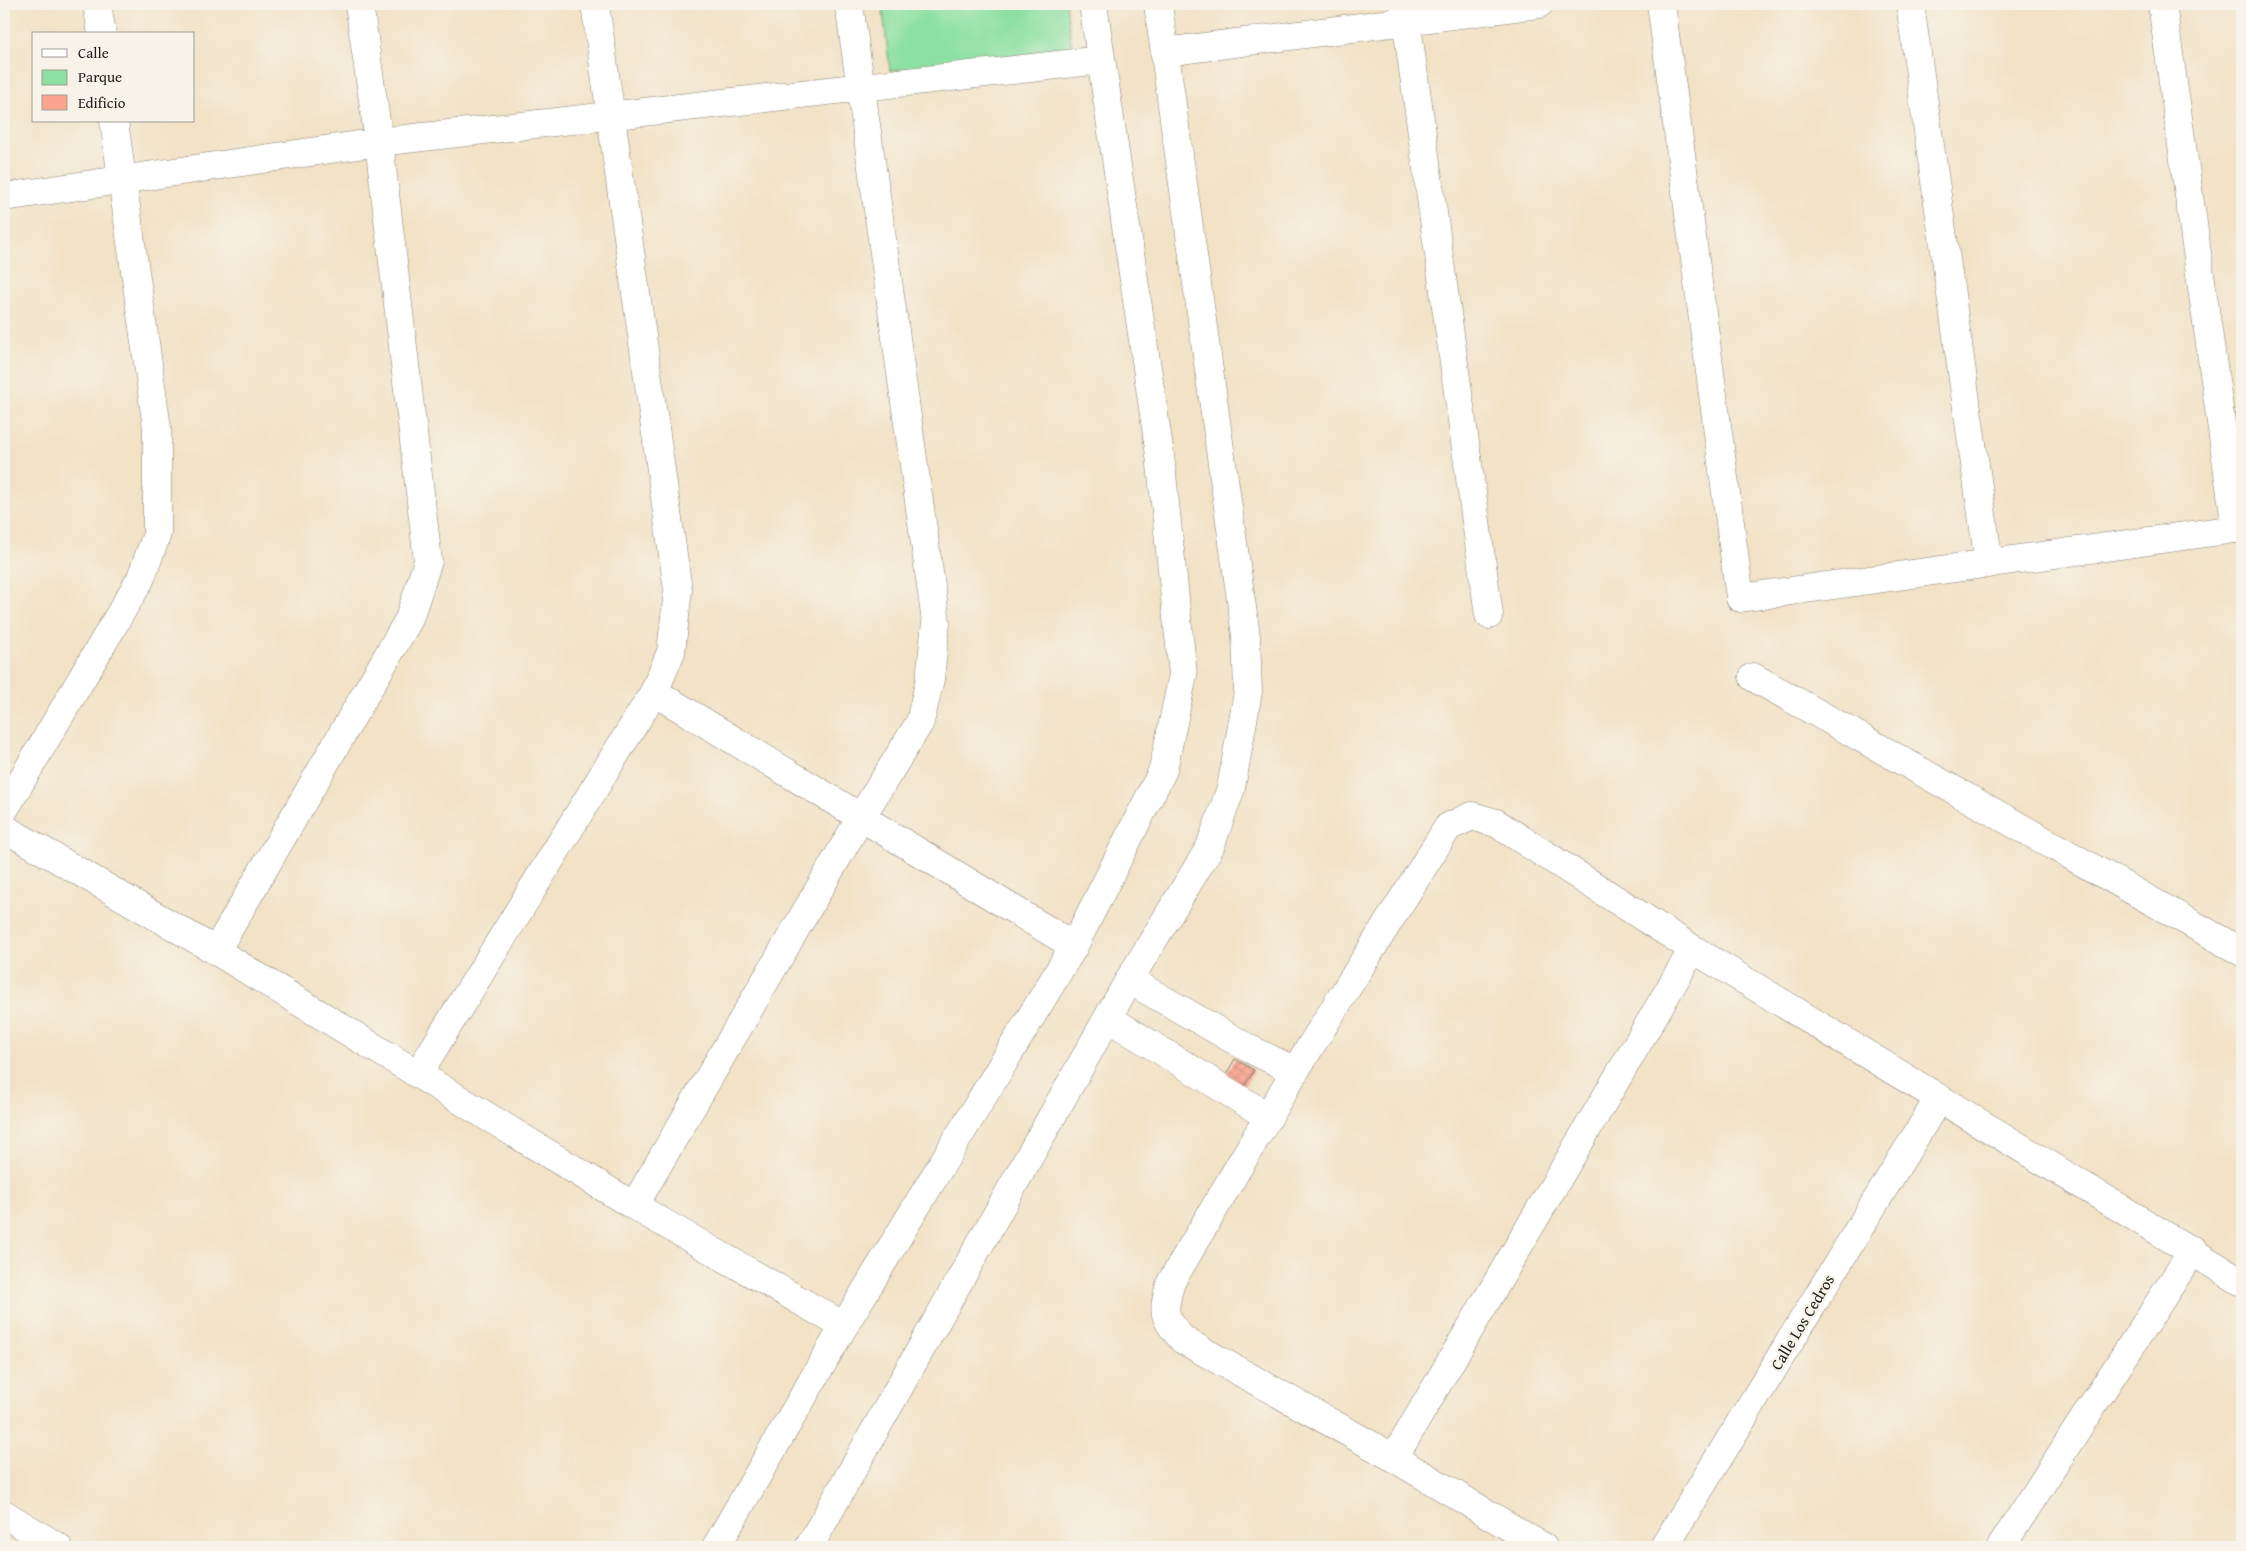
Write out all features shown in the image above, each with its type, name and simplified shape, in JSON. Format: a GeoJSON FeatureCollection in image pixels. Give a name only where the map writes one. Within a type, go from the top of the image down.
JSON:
{"type":"FeatureCollection","features":[{"type":"Feature","properties":{"kind":"street"},"geometry":{"type":"LineString","coordinates":[[97,4],[102,32]]}},
{"type":"Feature","properties":{"kind":"street"},"geometry":{"type":"LineString","coordinates":[[216,951],[409,619],[428,561],[379,142],[359,4]]}},
{"type":"Feature","properties":{"kind":"street"},"geometry":{"type":"LineString","coordinates":[[418,1074],[654,692],[671,652],[678,590],[595,4]]}},
{"type":"Feature","properties":{"kind":"street"},"geometry":{"type":"LineString","coordinates":[[634,1206],[861,817],[920,722],[930,678],[936,622],[849,4]]}},
{"type":"Feature","properties":{"kind":"street"},"geometry":{"type":"LineString","coordinates":[[716,1547],[844,1326],[1074,946],[1163,770],[1183,675],[1160,455],[1093,4]]}},
{"type":"Feature","properties":{"kind":"street"},"geometry":{"type":"LineString","coordinates":[[808,1547],[1129,980],[1210,847],[1231,788],[1248,692],[1246,636],[1158,4]]}},
{"type":"Feature","properties":{"kind":"street"},"geometry":{"type":"LineString","coordinates":[[1165,52],[1405,12],[1539,4]]}},
{"type":"Feature","properties":{"kind":"street"},"geometry":{"type":"LineString","coordinates":[[1661,4],[1740,598],[2239,528],[2162,4]]}},
{"type":"Feature","properties":{"kind":"street"},"geometry":{"type":"LineString","coordinates":[[1910,4],[1989,564]]}},
{"type":"Feature","properties":{"kind":"street"},"geometry":{"type":"LineString","coordinates":[[1405,12],[1489,615]]}},
{"type":"Feature","properties":{"kind":"street"},"geometry":{"type":"LineString","coordinates":[[4,197],[379,142],[1101,60]]}},
{"type":"Feature","properties":{"kind":"street"},"geometry":{"type":"LineString","coordinates":[[4,810],[140,580],[157,534],[157,428],[114,122]]}},
{"type":"Feature","properties":{"kind":"street"},"geometry":{"type":"LineString","coordinates":[[1753,677],[2242,952]]}},
{"type":"Feature","properties":{"kind":"street"},"geometry":{"type":"LineString","coordinates":[[654,692],[1074,946]]}},
{"type":"Feature","properties":{"kind":"street"},"geometry":{"type":"LineString","coordinates":[[1543,1547],[1394,1458],[1183,1340],[1168,1324],[1164,1306],[1171,1282],[1295,1072],[1448,827],[1472,816],[1496,823],[1692,949],[2242,1282]]}},
{"type":"Feature","properties":{"kind":"street"},"geometry":{"type":"LineString","coordinates":[[4,828],[216,951],[634,1206],[844,1326]]}},
{"type":"Feature","properties":{"kind":"street"},"geometry":{"type":"LineString","coordinates":[[1394,1458],[1692,949]]}},
{"type":"Feature","properties":{"kind":"street"},"geometry":{"type":"LineString","coordinates":[[1129,980],[1248,1048],[1295,1072]]}},
{"type":"Feature","properties":{"kind":"street"},"geometry":{"type":"LineString","coordinates":[[1108,1018],[1269,1117]]}},
{"type":"Feature","properties":{"kind":"street","name":"Calle Los Cedros"},"geometry":{"type":"LineString","coordinates":[[1664,1547],[1939,1098]]}},
{"type":"Feature","properties":{"kind":"street"},"geometry":{"type":"LineString","coordinates":[[2001,1547],[2192,1250]]}},
{"type":"Feature","properties":{"kind":"street"},"geometry":{"type":"LineString","coordinates":[[4,1514],[58,1547]]}},
{"type":"Feature","properties":{"kind":"green space"},"geometry":{"type":"Polygon","coordinates":[[[882,4],[1066,4],[1072,49],[890,71],[882,4]]]}},
{"type":"Feature","properties":{"kind":"building"},"geometry":{"type":"Polygon","coordinates":[[[1235,1059],[1254,1070],[1243,1089],[1224,1078],[1235,1059]]]}}]}
